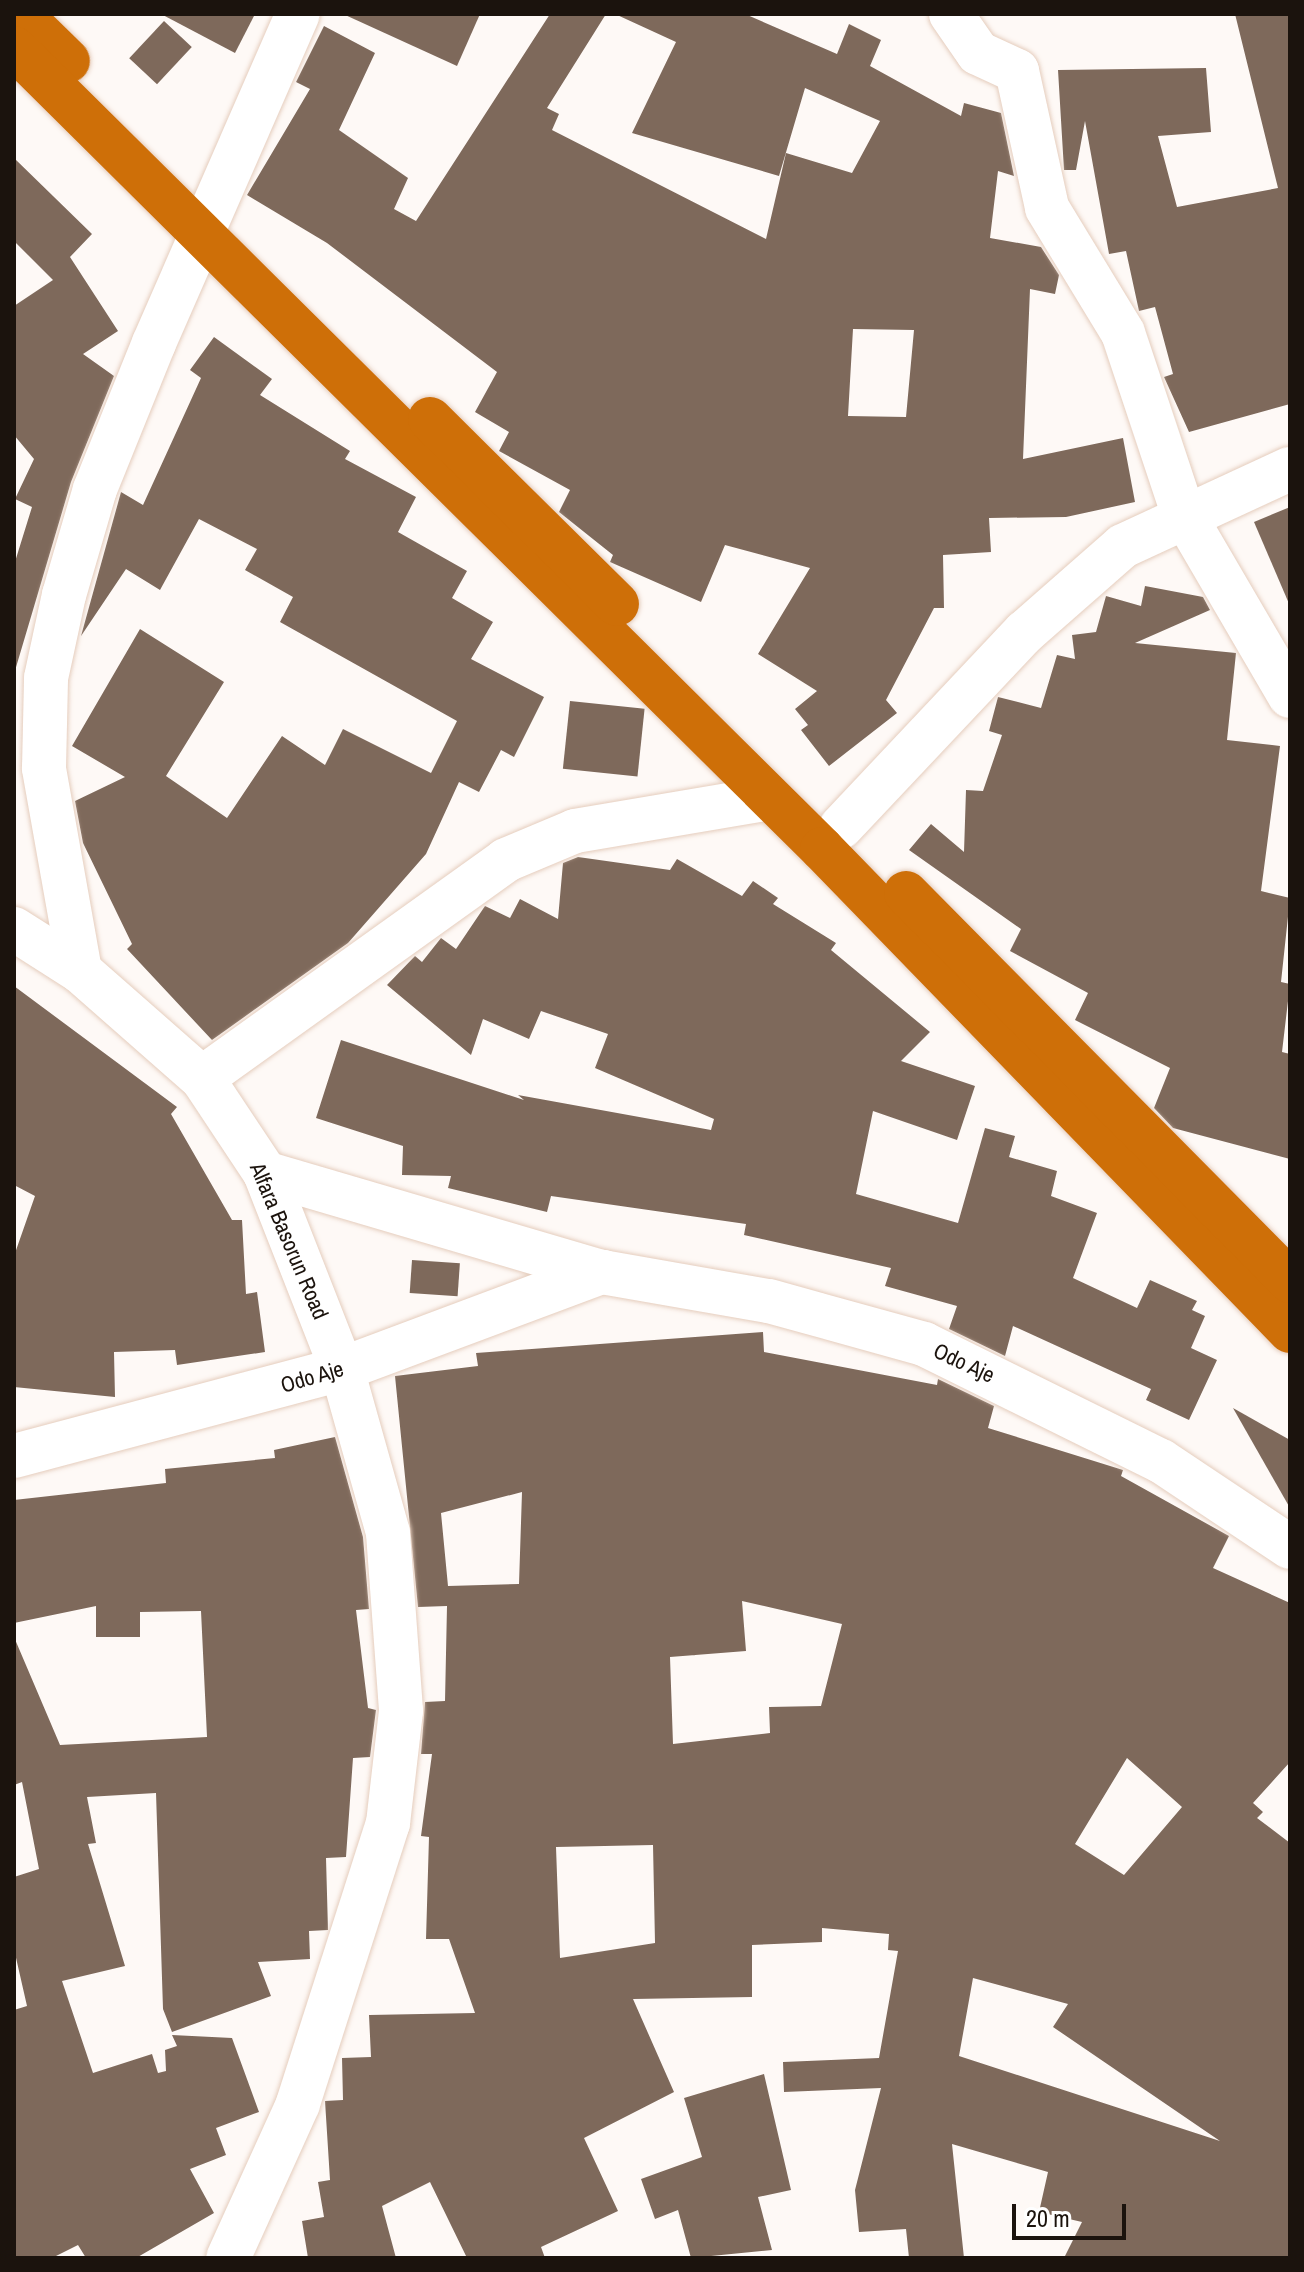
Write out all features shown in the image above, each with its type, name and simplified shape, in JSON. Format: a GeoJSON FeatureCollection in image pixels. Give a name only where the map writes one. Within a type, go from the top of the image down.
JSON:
{"type":"FeatureCollection","features":[{"type":"Feature","properties":{"kind":"highway"},"geometry":{"type":"LineString","coordinates":[[20,14],[211,223],[1290,1331]]}},
{"type":"Feature","properties":{"kind":"highway"},"geometry":{"type":"LineString","coordinates":[[14,48],[211,223],[841,827],[1290,1281]]}},
{"type":"Feature","properties":{"kind":"street"},"geometry":{"type":"LineString","coordinates":[[80,971],[44,768],[46,678],[95,489],[298,14]]}},
{"type":"Feature","properties":{"kind":"street"},"geometry":{"type":"LineString","coordinates":[[951,14],[978,53],[1017,71],[1047,208],[1123,333],[1183,513],[1290,696]]}},
{"type":"Feature","properties":{"kind":"street"},"geometry":{"type":"LineString","coordinates":[[841,827],[1025,632],[1123,546],[1183,513],[1290,469]]}},
{"type":"Feature","properties":{"kind":"street"},"geometry":{"type":"LineString","coordinates":[[202,1078],[506,860],[575,831],[770,798]]}},
{"type":"Feature","properties":{"kind":"street","name":"Alfara Basorun Road"},"geometry":{"type":"LineString","coordinates":[[14,929],[80,971],[202,1078],[265,1173],[342,1369],[388,1533],[398,1624],[401,1711],[388,1823],[298,2104],[228,2258]]}},
{"type":"Feature","properties":{"kind":"street","name":"Odo Aje"},"geometry":{"type":"LineString","coordinates":[[265,1173],[602,1272],[769,1301],[924,1344],[1161,1461],[1290,1547]]}},
{"type":"Feature","properties":{"kind":"street","name":"Odo Aje"},"geometry":{"type":"LineString","coordinates":[[14,1456],[342,1369],[602,1272]]}},
{"type":"Feature","properties":{"kind":"building"},"geometry":{"type":"Polygon","coordinates":[[[161,14],[255,14],[235,53],[161,14]]]}},
{"type":"Feature","properties":{"kind":"building"},"geometry":{"type":"Polygon","coordinates":[[[343,14],[480,14],[457,66],[343,14]]]}},
{"type":"Feature","properties":{"kind":"building"},"geometry":{"type":"Polygon","coordinates":[[[550,14],[606,14],[547,108],[559,114],[552,130],[766,239],[786,153],[852,173],[880,121],[805,88],[779,176],[632,133],[676,42],[615,14],[745,14],[837,54],[849,24],[881,40],[870,66],[961,116],[964,103],[1001,113],[1014,176],[998,171],[990,238],[1041,247],[1059,275],[1055,294],[1030,289],[1023,459],[1123,438],[1135,502],[1066,517],[989,518],[991,552],[943,555],[944,608],[934,608],[886,700],[897,713],[829,766],[801,730],[808,725],[795,709],[817,691],[758,654],[810,568],[725,545],[701,602],[610,562],[613,555],[559,512],[570,490],[499,451],[509,432],[475,412],[497,372],[327,243],[247,195],[310,89],[296,82],[324,26],[375,53],[339,130],[408,178],[394,209],[416,221],[550,14]],[[853,329],[848,416],[906,417],[914,330],[853,329]]]}},
{"type":"Feature","properties":{"kind":"building"},"geometry":{"type":"Polygon","coordinates":[[[1235,14],[1290,14],[1290,404],[1189,432],[1164,377],[1173,374],[1155,307],[1139,311],[1126,251],[1109,254],[1085,121],[1076,170],[1064,170],[1058,70],[1206,68],[1211,132],[1158,136],[1177,207],[1278,188],[1235,14]]]}},
{"type":"Feature","properties":{"kind":"building"},"geometry":{"type":"Polygon","coordinates":[[[164,21],[192,47],[157,84],[129,58],[164,21]]]}},
{"type":"Feature","properties":{"kind":"building"},"geometry":{"type":"Polygon","coordinates":[[[14,158],[92,234],[70,257],[118,331],[83,354],[114,376],[71,482],[14,674],[14,565],[32,507],[15,499],[34,459],[14,435],[14,306],[53,280],[14,241],[14,158]]]}},
{"type":"Feature","properties":{"kind":"building"},"geometry":{"type":"Polygon","coordinates":[[[214,337],[272,379],[260,395],[350,451],[345,459],[416,497],[398,532],[467,571],[452,598],[493,622],[471,659],[544,697],[514,757],[501,750],[479,792],[459,782],[426,854],[348,943],[212,1040],[127,949],[132,944],[83,843],[75,801],[125,777],[72,746],[140,629],[224,682],[166,776],[227,818],[282,736],[325,765],[343,729],[431,773],[457,721],[280,622],[293,597],[245,570],[257,549],[199,519],[160,590],[126,569],[81,636],[121,492],[143,505],[201,378],[190,370],[214,337]]]}},
{"type":"Feature","properties":{"kind":"building"},"geometry":{"type":"Polygon","coordinates":[[[1290,507],[1290,606],[1254,522],[1290,507]]]}},
{"type":"Feature","properties":{"kind":"building"},"geometry":{"type":"Polygon","coordinates":[[[1145,586],[1203,597],[1210,610],[1135,643],[1236,653],[1227,740],[1280,746],[1261,891],[1290,898],[1281,982],[1290,984],[1282,1052],[1290,1054],[1290,1159],[1173,1128],[1154,1108],[1170,1068],[1075,1020],[1088,993],[1010,951],[1021,929],[909,850],[931,824],[964,852],[966,790],[983,791],[1002,735],[989,731],[998,697],[1041,708],[1057,655],[1075,659],[1072,635],[1096,632],[1106,596],[1141,606],[1145,586]]]}},
{"type":"Feature","properties":{"kind":"building"},"geometry":{"type":"Polygon","coordinates":[[[570,701],[645,709],[637,776],[563,769],[570,701]]]}},
{"type":"Feature","properties":{"kind":"building"},"geometry":{"type":"Polygon","coordinates":[[[578,857],[670,870],[677,859],[742,896],[753,881],[778,898],[773,904],[836,943],[831,950],[930,1032],[901,1061],[975,1086],[957,1140],[873,1111],[856,1194],[958,1223],[985,1128],[1015,1136],[1009,1157],[1057,1171],[1051,1196],[1097,1213],[1073,1278],[1137,1308],[1150,1280],[1197,1301],[1192,1310],[1205,1316],[1191,1348],[1217,1360],[1189,1420],[1146,1400],[1151,1389],[1013,1326],[1005,1356],[949,1329],[957,1306],[885,1286],[891,1268],[744,1235],[746,1224],[551,1196],[547,1212],[448,1188],[451,1176],[402,1175],[403,1146],[316,1118],[341,1040],[524,1100],[518,1095],[711,1130],[714,1119],[595,1068],[608,1034],[541,1011],[529,1039],[483,1019],[471,1055],[387,985],[415,956],[422,962],[441,938],[456,949],[485,906],[510,918],[520,899],[558,919],[563,863],[578,857]]]}},
{"type":"Feature","properties":{"kind":"building"},"geometry":{"type":"Polygon","coordinates":[[[14,986],[177,1107],[171,1114],[232,1220],[242,1220],[246,1294],[257,1292],[265,1352],[177,1365],[175,1350],[114,1352],[115,1397],[14,1387],[14,1256],[35,1196],[14,1185],[14,986]]]}},
{"type":"Feature","properties":{"kind":"building"},"geometry":{"type":"Polygon","coordinates":[[[412,1260],[460,1263],[458,1296],[410,1293],[412,1260]]]}},
{"type":"Feature","properties":{"kind":"building"},"geometry":{"type":"Polygon","coordinates":[[[763,1332],[764,1352],[937,1385],[938,1379],[994,1406],[988,1428],[1123,1470],[1121,1476],[1229,1536],[1213,1568],[1290,1603],[1290,1762],[1253,1803],[1263,1812],[1257,1818],[1290,1843],[1290,2258],[1064,2258],[1082,2222],[1039,2212],[1048,2172],[952,2144],[964,2258],[909,2258],[906,2229],[859,2232],[855,2190],[881,2088],[784,2092],[783,2062],[879,2058],[898,1951],[888,1950],[889,1934],[822,1928],[822,1942],[752,1945],[752,1997],[633,1999],[674,2092],[584,2138],[618,2211],[541,2247],[545,2258],[467,2258],[430,2182],[382,2206],[396,2258],[308,2258],[302,2221],[324,2217],[318,2182],[330,2180],[325,2101],[343,2100],[342,2058],[371,2057],[369,2015],[475,2013],[449,1939],[426,1939],[429,1837],[421,1836],[432,1754],[421,1754],[425,1702],[445,1701],[447,1606],[418,1607],[395,1376],[478,1366],[476,1353],[763,1332]],[[522,1492],[441,1513],[448,1586],[519,1584],[522,1492]],[[742,1601],[746,1651],[670,1657],[673,1744],[770,1733],[769,1707],[821,1706],[842,1624],[742,1601]],[[1127,1758],[1075,1844],[1124,1875],[1182,1807],[1127,1758]],[[653,1845],[556,1847],[560,1958],[655,1943],[653,1845]],[[973,1978],[959,2056],[1220,2141],[1053,2027],[1068,2004],[973,1978]]]}},
{"type":"Feature","properties":{"kind":"building"},"geometry":{"type":"Polygon","coordinates":[[[1233,1408],[1290,1440],[1290,1508],[1233,1408]]]}},
{"type":"Feature","properties":{"kind":"building"},"geometry":{"type":"Polygon","coordinates":[[[335,1437],[363,1537],[369,1609],[356,1610],[368,1708],[376,1710],[370,1757],[353,1758],[346,1857],[326,1858],[328,1930],[309,1931],[310,1959],[258,1962],[271,1996],[172,2032],[163,2009],[156,1793],[87,1797],[96,1843],[88,1844],[125,1966],[62,1981],[93,2073],[152,2054],[158,2073],[166,2071],[165,2050],[177,2046],[172,2035],[232,2038],[259,2112],[216,2128],[226,2155],[190,2169],[214,2213],[136,2258],[86,2258],[78,2245],[52,2258],[14,2258],[14,2010],[27,2006],[14,1949],[14,1877],[39,1869],[22,1782],[14,1785],[14,1637],[60,1745],[207,1737],[201,1611],[140,1612],[140,1637],[96,1637],[96,1606],[14,1623],[14,1500],[166,1483],[165,1469],[275,1458],[274,1450],[335,1437]]]}},
{"type":"Feature","properties":{"kind":"building"},"geometry":{"type":"Polygon","coordinates":[[[764,2074],[791,2190],[758,2197],[772,2250],[691,2258],[678,2210],[655,2219],[641,2179],[702,2157],[684,2098],[764,2074]]]}}]}
